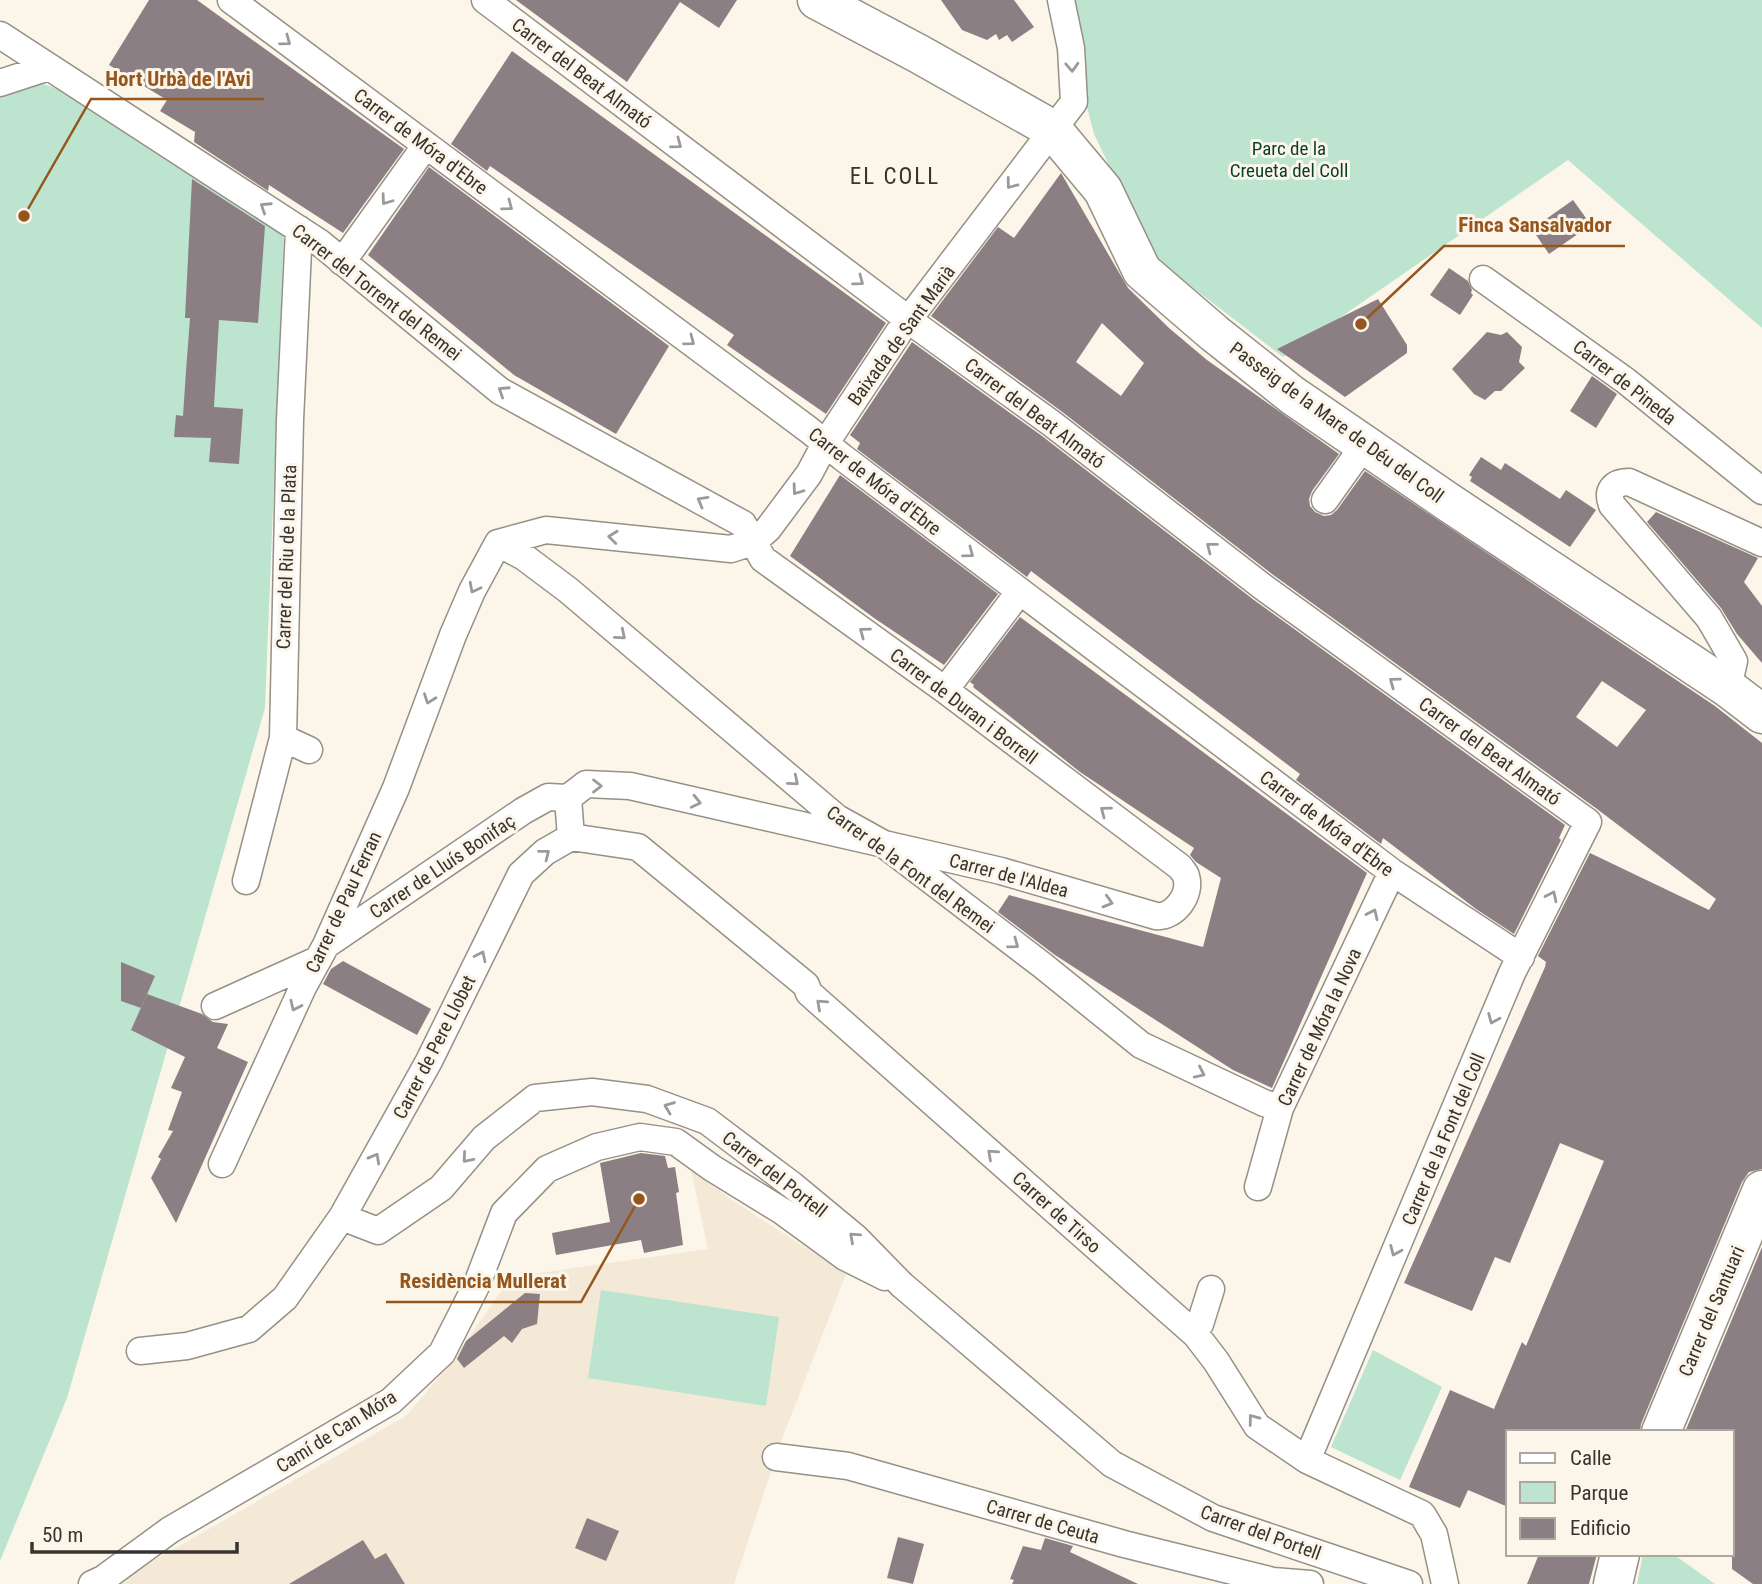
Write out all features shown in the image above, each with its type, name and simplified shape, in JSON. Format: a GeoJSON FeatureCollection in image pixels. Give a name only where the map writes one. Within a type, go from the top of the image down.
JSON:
{"type":"FeatureCollection","features":[{"type":"Feature","properties":{"kind":"street","name":"Carrer de Móra d'Ebre"},"geometry":{"type":"LineString","coordinates":[[231,0],[809,430],[1392,872],[1521,957]]}},
{"type":"Feature","properties":{"kind":"street","name":"Carrer del Beat Almató"},"geometry":{"type":"LineString","coordinates":[[485,0],[1051,423],[1263,587],[1588,822]]}},
{"type":"Feature","properties":{"kind":"street","name":"Passeig de la Mare de Déu del Coll"},"geometry":{"type":"LineString","coordinates":[[817,0],[1052,129],[1103,190],[1142,271],[1214,333],[1292,395],[1728,688],[1762,714]]}},
{"type":"Feature","properties":{"kind":"street","name":"Baixada de Sant Marià"},"geometry":{"type":"LineString","coordinates":[[753,542],[768,529],[799,488],[899,332],[1074,102],[1071,48],[1061,0]]}},
{"type":"Feature","properties":{"kind":"street","name":"Carrer del Torrent del Remei"},"geometry":{"type":"LineString","coordinates":[[0,35],[299,229],[500,391],[743,524],[753,542]]}},
{"type":"Feature","properties":{"kind":"street"},"geometry":{"type":"LineString","coordinates":[[0,83],[49,67]]}},
{"type":"Feature","properties":{"kind":"street"},"geometry":{"type":"LineString","coordinates":[[342,262],[426,145]]}},
{"type":"Feature","properties":{"kind":"street","name":"Carrer del Riu de la Plata"},"geometry":{"type":"LineString","coordinates":[[246,881],[283,738],[290,420],[299,229]]}},
{"type":"Feature","properties":{"kind":"street","name":"Carrer de Pineda"},"geometry":{"type":"LineString","coordinates":[[1483,279],[1626,381],[1762,491]]}},
{"type":"Feature","properties":{"kind":"street"},"geometry":{"type":"LineString","coordinates":[[1325,500],[1355,458]]}},
{"type":"Feature","properties":{"kind":"street"},"geometry":{"type":"LineString","coordinates":[[1728,688],[1734,661],[1709,618],[1612,505],[1612,488],[1615,484],[1629,482],[1762,543]]}},
{"type":"Feature","properties":{"kind":"street"},"geometry":{"type":"LineString","coordinates":[[498,543],[546,530],[731,549],[753,542]]}},
{"type":"Feature","properties":{"kind":"street","name":"Carrer de Duran i Borrell"},"geometry":{"type":"LineString","coordinates":[[753,542],[763,559],[944,690],[1180,867]]}},
{"type":"Feature","properties":{"kind":"street","name":"Carrer de la Font del Remei"},"geometry":{"type":"LineString","coordinates":[[498,543],[524,557],[568,590],[837,818],[882,843],[1042,965],[1141,1045],[1280,1108]]}},
{"type":"Feature","properties":{"kind":"street","name":"Carrer de Pau Ferran"},"geometry":{"type":"LineString","coordinates":[[222,1164],[396,788],[453,635],[471,593],[498,543]]}},
{"type":"Feature","properties":{"kind":"street"},"geometry":{"type":"LineString","coordinates":[[944,690],[1020,592]]}},
{"type":"Feature","properties":{"kind":"street"},"geometry":{"type":"LineString","coordinates":[[283,738],[309,750]]}},
{"type":"Feature","properties":{"kind":"street","name":"Carrer de l'Aldea"},"geometry":{"type":"LineString","coordinates":[[568,798],[586,785],[630,786],[1001,871],[1162,916],[1170,914],[1183,898],[1186,876],[1180,867]]}},
{"type":"Feature","properties":{"kind":"street","name":"Carrer de Lluís Bonifaç"},"geometry":{"type":"LineString","coordinates":[[215,1006],[321,952],[523,811],[548,797],[568,798]]}},
{"type":"Feature","properties":{"kind":"street"},"geometry":{"type":"LineString","coordinates":[[568,798],[571,836]]}},
{"type":"Feature","properties":{"kind":"street","name":"Carrer de la Font del Coll"},"geometry":{"type":"LineString","coordinates":[[1307,1460],[1502,997],[1588,822]]}},
{"type":"Feature","properties":{"kind":"street","name":"Carrer de Tirso"},"geometry":{"type":"LineString","coordinates":[[571,836],[638,847],[807,985],[809,993],[1196,1335],[1216,1361],[1257,1426],[1307,1460],[1422,1514],[1434,1534],[1444,1584]]}},
{"type":"Feature","properties":{"kind":"street","name":"Carrer de Pere Llobet"},"geometry":{"type":"LineString","coordinates":[[342,1217],[429,1061],[521,874],[545,852],[571,836]]}},
{"type":"Feature","properties":{"kind":"street","name":"Carrer de Móra la Nova"},"geometry":{"type":"LineString","coordinates":[[1258,1186],[1280,1108],[1392,872]]}},
{"type":"Feature","properties":{"kind":"street","name":"Carrer del Portell"},"geometry":{"type":"LineString","coordinates":[[342,1217],[378,1231],[441,1188],[484,1138],[535,1098],[592,1092],[647,1099],[707,1121],[751,1144],[856,1238],[902,1285],[1112,1464],[1213,1518],[1409,1584]]}},
{"type":"Feature","properties":{"kind":"street","name":"Camí de Can Móra"},"geometry":{"type":"LineString","coordinates":[[92,1584],[103,1579],[170,1530],[391,1401],[442,1353],[477,1284],[503,1213],[547,1169],[597,1147],[640,1137],[676,1142],[712,1168],[782,1211],[845,1257],[902,1285]]}},
{"type":"Feature","properties":{"kind":"street","name":"Carrer del Santuari"},"geometry":{"type":"LineString","coordinates":[[1662,1430],[1762,1190]]}},
{"type":"Feature","properties":{"kind":"street"},"geometry":{"type":"LineString","coordinates":[[140,1351],[187,1346],[249,1329],[285,1298],[342,1217]]}},
{"type":"Feature","properties":{"kind":"street"},"geometry":{"type":"LineString","coordinates":[[1200,1324],[1211,1289]]}},
{"type":"Feature","properties":{"kind":"street","name":"Carrer de Ceuta"},"geometry":{"type":"LineString","coordinates":[[776,1457],[848,1466],[1124,1544],[1273,1581],[1310,1584]]}},
{"type":"Feature","properties":{"kind":"street"},"geometry":{"type":"LineString","coordinates":[[1614,1584],[1620,1556]]}},
{"type":"Feature","properties":{"kind":"shaded area"},"geometry":{"type":"Polygon","coordinates":[[[691,1170],[846,1274],[780,1444],[734,1584],[113,1584],[406,1416],[448,1367],[511,1277],[708,1249],[691,1170]]]}},
{"type":"Feature","properties":{"kind":"green space","name":"Parc de la Creueta del Coll"},"geometry":{"type":"Polygon","coordinates":[[[1070,0],[1762,0],[1762,328],[1568,160],[1283,357],[1153,257],[1094,134],[1083,91],[1078,13],[1070,0]]]}},
{"type":"Feature","properties":{"kind":"green space"},"geometry":{"type":"Polygon","coordinates":[[[40,83],[68,92],[284,232],[265,708],[67,1398],[0,1561],[0,94],[40,83]]]}},
{"type":"Feature","properties":{"kind":"green space"},"geometry":{"type":"Polygon","coordinates":[[[601,1290],[779,1317],[766,1406],[588,1378],[601,1290]]]}},
{"type":"Feature","properties":{"kind":"green space"},"geometry":{"type":"Polygon","coordinates":[[[1373,1350],[1442,1387],[1400,1480],[1331,1447],[1373,1350]]]}},
{"type":"Feature","properties":{"kind":"green space"},"geometry":{"type":"Polygon","coordinates":[[[1643,1556],[1676,1556],[1715,1584],[1637,1584],[1643,1556]]]}},
{"type":"Feature","properties":{"kind":"building"},"geometry":{"type":"Polygon","coordinates":[[[149,0],[197,0],[404,149],[343,233],[269,185],[268,191],[194,142],[195,132],[160,111],[167,100],[109,65],[149,0]]]}},
{"type":"Feature","properties":{"kind":"building"},"geometry":{"type":"Polygon","coordinates":[[[516,0],[737,0],[719,28],[680,2],[627,82],[516,0]]]}},
{"type":"Feature","properties":{"kind":"building"},"geometry":{"type":"Polygon","coordinates":[[[941,0],[1014,0],[1034,27],[1012,42],[1007,35],[999,40],[996,34],[987,40],[962,30],[941,0]]]}},
{"type":"Feature","properties":{"kind":"building"},"geometry":{"type":"Polygon","coordinates":[[[512,51],[886,323],[826,414],[727,345],[734,335],[490,166],[487,171],[451,144],[512,51]]]}},
{"type":"Feature","properties":{"kind":"building"},"geometry":{"type":"Polygon","coordinates":[[[429,167],[669,346],[616,434],[514,375],[368,255],[429,167]]]}},
{"type":"Feature","properties":{"kind":"building"},"geometry":{"type":"Polygon","coordinates":[[[1061,173],[1128,288],[1207,360],[1339,454],[1312,491],[1310,506],[1315,512],[1324,516],[1331,515],[1365,471],[1715,706],[1762,743],[1762,1169],[1749,1172],[1742,1182],[1640,1430],[1506,1430],[1506,1506],[1468,1490],[1460,1508],[1409,1487],[1450,1390],[1494,1409],[1522,1342],[1526,1346],[1604,1161],[1560,1143],[1510,1263],[1495,1257],[1472,1311],[1404,1283],[1545,967],[1546,962],[1538,956],[1590,853],[1709,910],[1716,899],[1597,809],[1272,574],[1061,411],[931,316],[998,227],[1014,238],[1061,173]],[[1102,323],[1076,362],[1121,396],[1144,363],[1102,323]],[[1602,681],[1576,717],[1617,747],[1646,710],[1602,681]]]}},
{"type":"Feature","properties":{"kind":"building"},"geometry":{"type":"Polygon","coordinates":[[[192,179],[265,226],[258,323],[219,320],[214,407],[243,409],[239,464],[209,462],[211,438],[174,437],[176,415],[183,416],[190,318],[185,318],[192,179]]]}},
{"type":"Feature","properties":{"kind":"building"},"geometry":{"type":"Polygon","coordinates":[[[1573,200],[1591,225],[1549,254],[1532,229],[1573,200]]]}},
{"type":"Feature","properties":{"kind":"building"},"geometry":{"type":"Polygon","coordinates":[[[1449,268],[1468,281],[1472,290],[1473,295],[1460,315],[1430,295],[1449,268]]]}},
{"type":"Feature","properties":{"kind":"building"},"geometry":{"type":"Polygon","coordinates":[[[1378,299],[1407,345],[1407,353],[1345,397],[1277,349],[1378,299]]]}},
{"type":"Feature","properties":{"kind":"building"},"geometry":{"type":"Polygon","coordinates":[[[1487,332],[1501,335],[1507,332],[1522,347],[1519,362],[1525,368],[1501,391],[1495,391],[1485,400],[1474,394],[1452,369],[1487,332]]]}},
{"type":"Feature","properties":{"kind":"building"},"geometry":{"type":"Polygon","coordinates":[[[912,342],[1042,436],[1254,600],[1565,825],[1559,838],[1561,840],[1514,934],[1476,909],[1383,838],[1381,844],[1296,780],[1300,774],[1031,571],[1027,577],[857,449],[860,443],[850,435],[912,342]]]}},
{"type":"Feature","properties":{"kind":"building"},"geometry":{"type":"Polygon","coordinates":[[[1592,376],[1617,394],[1596,428],[1570,411],[1592,376]]]}},
{"type":"Feature","properties":{"kind":"building"},"geometry":{"type":"Polygon","coordinates":[[[1481,457],[1501,470],[1505,463],[1560,499],[1566,490],[1596,510],[1570,547],[1470,481],[1472,477],[1469,475],[1481,457]]]}},
{"type":"Feature","properties":{"kind":"building"},"geometry":{"type":"Polygon","coordinates":[[[840,475],[998,594],[944,665],[790,556],[840,475]]]}},
{"type":"Feature","properties":{"kind":"building"},"geometry":{"type":"Polygon","coordinates":[[[1656,512],[1758,558],[1744,582],[1762,606],[1762,663],[1737,634],[1721,608],[1647,522],[1656,512]]]}},
{"type":"Feature","properties":{"kind":"building"},"geometry":{"type":"Polygon","coordinates":[[[1020,617],[1367,873],[1272,1088],[1233,1070],[1055,955],[998,912],[1009,895],[1203,947],[1221,878],[1196,862],[1190,855],[1194,848],[1080,772],[973,687],[970,682],[1020,617]]]}},
{"type":"Feature","properties":{"kind":"building"},"geometry":{"type":"Polygon","coordinates":[[[343,961],[431,1009],[417,1035],[323,984],[331,969],[343,961]]]}},
{"type":"Feature","properties":{"kind":"building"},"geometry":{"type":"Polygon","coordinates":[[[121,962],[155,976],[141,1008],[121,1001],[121,962]]]}},
{"type":"Feature","properties":{"kind":"building"},"geometry":{"type":"Polygon","coordinates":[[[147,994],[202,1014],[213,1022],[228,1024],[217,1048],[248,1062],[176,1223],[151,1178],[161,1159],[158,1157],[173,1131],[168,1130],[182,1092],[171,1088],[185,1057],[131,1030],[147,994]]]}},
{"type":"Feature","properties":{"kind":"building"},"geometry":{"type":"Polygon","coordinates":[[[641,1153],[665,1156],[668,1168],[675,1167],[683,1245],[644,1253],[641,1240],[556,1255],[552,1233],[610,1222],[600,1163],[641,1153]]]}},
{"type":"Feature","properties":{"kind":"building"},"geometry":{"type":"Polygon","coordinates":[[[1762,1247],[1762,1584],[1753,1584],[1732,1569],[1734,1430],[1686,1430],[1762,1247]]]}},
{"type":"Feature","properties":{"kind":"building"},"geometry":{"type":"Polygon","coordinates":[[[525,1293],[540,1294],[537,1324],[522,1329],[512,1343],[504,1336],[464,1368],[457,1359],[466,1341],[525,1293]]]}},
{"type":"Feature","properties":{"kind":"building"},"geometry":{"type":"Polygon","coordinates":[[[587,1518],[619,1531],[606,1561],[575,1548],[587,1518]]]}},
{"type":"Feature","properties":{"kind":"building"},"geometry":{"type":"Polygon","coordinates":[[[898,1537],[924,1544],[913,1584],[887,1578],[898,1537]]]}},
{"type":"Feature","properties":{"kind":"building"},"geometry":{"type":"Polygon","coordinates":[[[1045,1538],[1073,1546],[1070,1552],[1138,1584],[1012,1584],[1014,1580],[1010,1579],[1023,1546],[1041,1550],[1045,1538]]]}},
{"type":"Feature","properties":{"kind":"building"},"geometry":{"type":"Polygon","coordinates":[[[363,1540],[375,1559],[386,1553],[405,1584],[289,1584],[363,1540]]]}},
{"type":"Feature","properties":{"kind":"building"},"geometry":{"type":"Polygon","coordinates":[[[1538,1556],[1596,1556],[1589,1584],[1527,1584],[1538,1556]]]}},
{"type":"Feature","properties":{"kind":"place","name":"Hort Urbà de l'Avi"},"geometry":{"type":"Point","coordinates":[24,216]}},
{"type":"Feature","properties":{"kind":"place","name":"Finca Sansalvador"},"geometry":{"type":"Point","coordinates":[1361,324]}},
{"type":"Feature","properties":{"kind":"place","name":"Residència Mullerat"},"geometry":{"type":"Point","coordinates":[639,1199]}},
{"type":"Feature","properties":{"kind":"district","name":"EL COLL"},"geometry":{"type":"Point","coordinates":[895,176]}}]}
